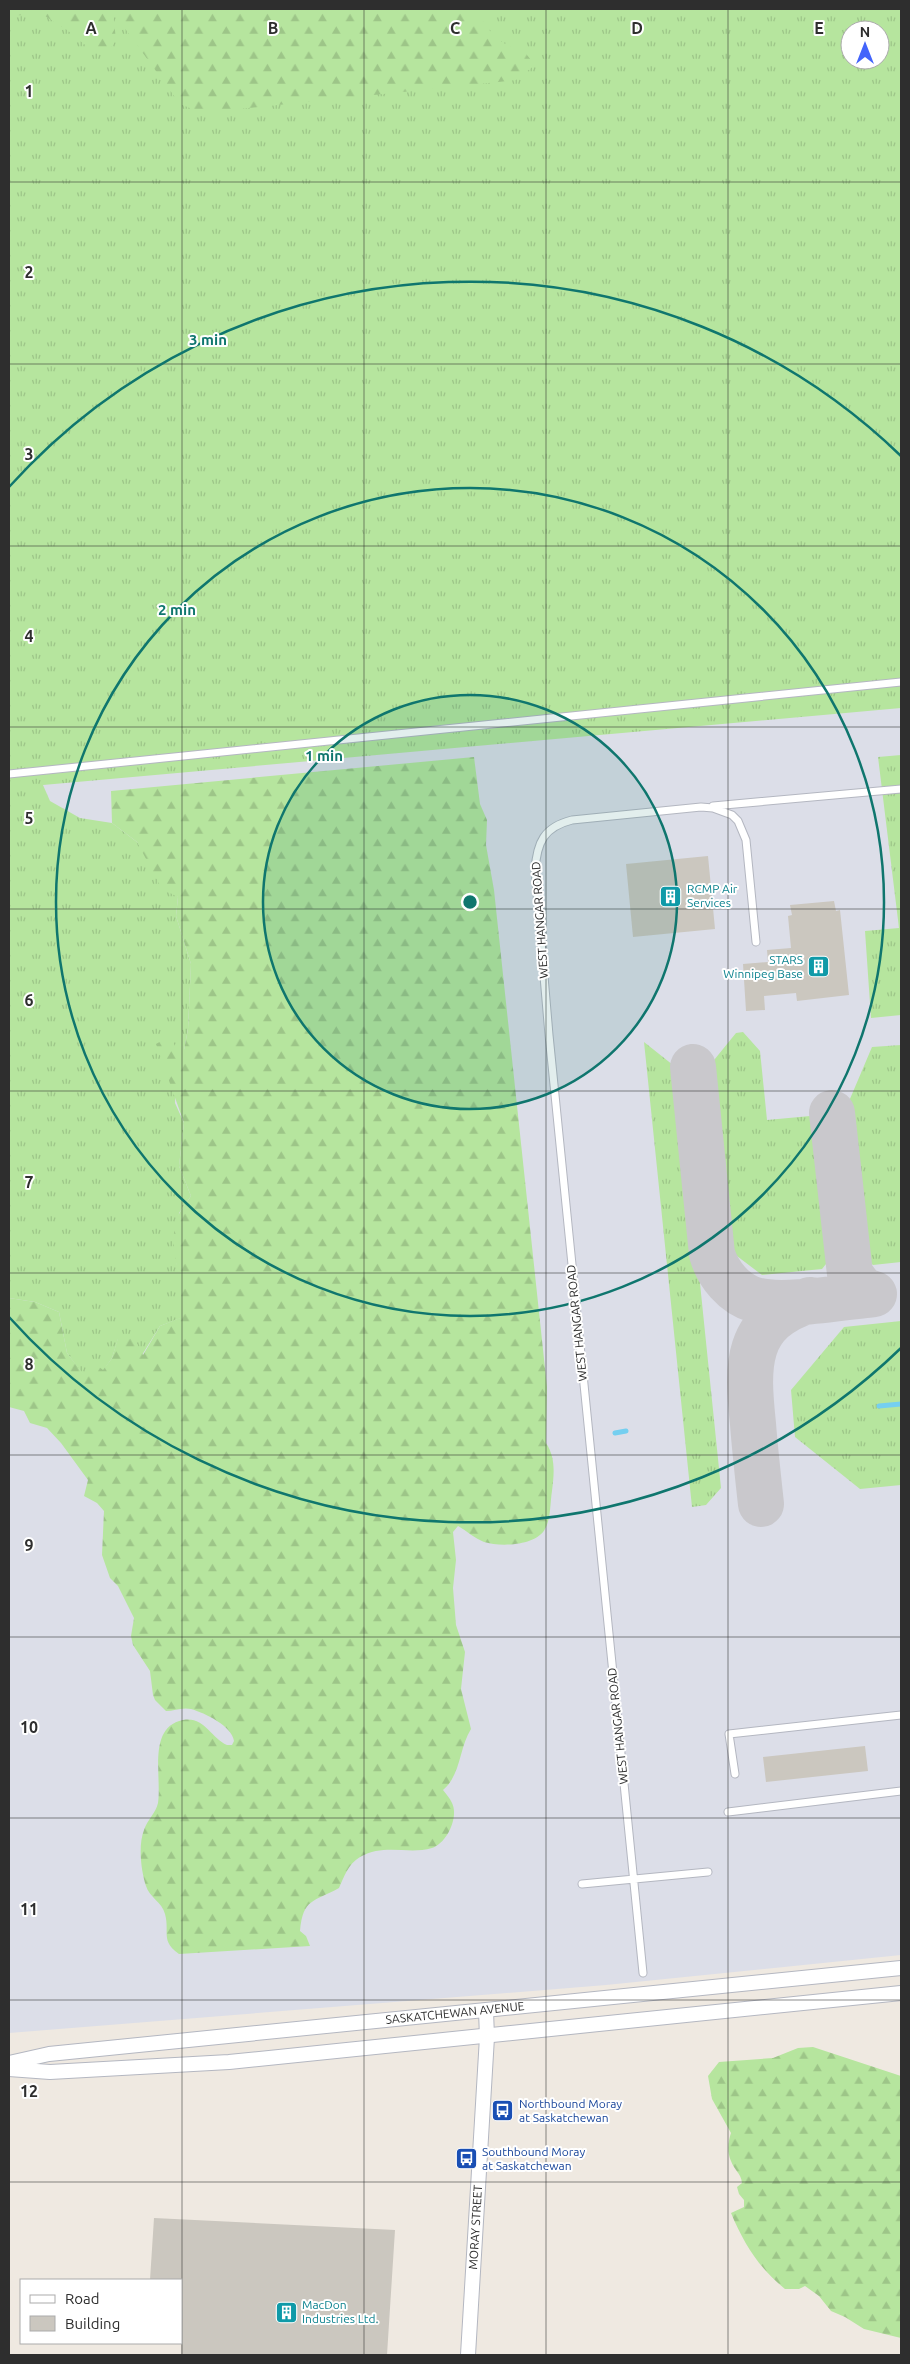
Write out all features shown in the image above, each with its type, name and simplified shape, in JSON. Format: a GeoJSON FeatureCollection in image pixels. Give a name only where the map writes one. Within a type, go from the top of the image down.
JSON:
{"type":"FeatureCollection","features":[{"type":"Feature","properties":{"kind":"street","name":"SASKATCHEWAN AVENUE"},"geometry":{"type":"LineString","coordinates":[[9,2064],[49,2054],[901,1968]]}},
{"type":"Feature","properties":{"kind":"street","name":"SASKATCHEWAN AVENUE"},"geometry":{"type":"LineString","coordinates":[[9,2069],[50,2072],[229,2062],[901,1993]]}},
{"type":"Feature","properties":{"kind":"street","name":"MORAY STREET"},"geometry":{"type":"LineString","coordinates":[[468,2355],[487,2037],[486,2011]]}},
{"type":"Feature","properties":{"kind":"lane"},"geometry":{"type":"LineString","coordinates":[[9,774],[901,682]]}},
{"type":"Feature","properties":{"kind":"lane","name":"WEST HANGAR ROAD"},"geometry":{"type":"LineString","coordinates":[[643,1973],[549,1035],[535,870],[536,854],[541,841],[548,831],[558,824],[572,820],[901,789]]}},
{"type":"Feature","properties":{"kind":"lane","name":"WEST HANGAR ROAD"},"geometry":{"type":"LineString","coordinates":[[701,808],[713,808],[732,815],[743,830],[751,876],[756,942]]}},
{"type":"Feature","properties":{"kind":"lane"},"geometry":{"type":"LineString","coordinates":[[735,1774],[729,1734],[901,1716]]}},
{"type":"Feature","properties":{"kind":"lane"},"geometry":{"type":"LineString","coordinates":[[728,1812],[901,1791]]}},
{"type":"Feature","properties":{"kind":"lane"},"geometry":{"type":"LineString","coordinates":[[582,1884],[708,1872]]}},
{"type":"Feature","properties":{"kind":"shaded area"},"geometry":{"type":"Polygon","coordinates":[[[9,9],[901,9],[901,1955],[606,1985],[9,2033],[9,9]]]}},
{"type":"Feature","properties":{"kind":"green space"},"geometry":{"type":"Polygon","coordinates":[[[9,9],[901,9],[901,708],[43,785],[50,801],[80,818],[112,823],[137,842],[178,897],[176,916],[191,964],[188,1029],[184,1050],[177,1050],[175,1103],[184,1123],[179,1166],[191,1196],[179,1213],[176,1260],[184,1302],[181,1318],[160,1326],[142,1355],[118,1339],[112,1358],[103,1371],[84,1376],[67,1353],[59,1312],[35,1302],[9,1298],[9,9]]]}},
{"type":"Feature","properties":{"kind":"green space"},"geometry":{"type":"Polygon","coordinates":[[[9,9],[475,9],[494,36],[514,48],[523,50],[535,65],[516,80],[202,113],[180,104],[113,12],[116,40],[110,49],[90,49],[67,30],[45,16],[9,15],[9,9]]]}},
{"type":"Feature","properties":{"kind":"green space"},"geometry":{"type":"Polygon","coordinates":[[[901,755],[901,1015],[871,1018],[865,931],[899,928],[878,757],[901,755]]]}},
{"type":"Feature","properties":{"kind":"green space"},"geometry":{"type":"Polygon","coordinates":[[[474,757],[480,804],[487,820],[486,845],[494,890],[547,1387],[546,1443],[553,1460],[554,1472],[548,1521],[540,1535],[534,1539],[517,1544],[491,1544],[484,1542],[458,1526],[453,1532],[456,1560],[453,1588],[456,1625],[465,1652],[461,1689],[471,1729],[464,1744],[457,1769],[449,1784],[443,1790],[452,1803],[454,1815],[450,1829],[442,1841],[432,1848],[423,1850],[387,1850],[369,1853],[352,1863],[339,1888],[311,1902],[304,1912],[300,1931],[306,1936],[310,1946],[179,1954],[173,1949],[168,1940],[165,1914],[148,1890],[144,1880],[141,1858],[142,1836],[158,1803],[158,1754],[160,1742],[164,1732],[172,1725],[183,1720],[196,1721],[202,1724],[221,1742],[227,1745],[232,1745],[234,1741],[232,1735],[223,1725],[210,1717],[188,1709],[166,1711],[155,1700],[150,1671],[133,1645],[131,1636],[134,1618],[118,1586],[110,1578],[102,1555],[104,1511],[97,1503],[84,1496],[88,1480],[61,1443],[47,1428],[30,1423],[24,1411],[9,1407],[9,1298],[35,1302],[59,1312],[67,1353],[84,1375],[98,1366],[103,1370],[112,1358],[118,1338],[133,1336],[143,1355],[160,1326],[180,1318],[181,1291],[174,1250],[175,1224],[180,1212],[191,1196],[179,1166],[184,1123],[156,1044],[170,1036],[177,1050],[184,1050],[188,1029],[191,964],[176,916],[178,897],[162,889],[137,842],[112,823],[111,791],[474,757]]]}},
{"type":"Feature","properties":{"kind":"green space"},"geometry":{"type":"Polygon","coordinates":[[[743,1032],[760,1051],[767,1120],[821,1115],[834,1254],[822,1269],[762,1275],[729,1250],[710,1065],[736,1033],[743,1032]]]}},
{"type":"Feature","properties":{"kind":"green space"},"geometry":{"type":"Polygon","coordinates":[[[644,1042],[678,1069],[721,1488],[706,1505],[692,1507],[644,1042]]]}},
{"type":"Feature","properties":{"kind":"green space"},"geometry":{"type":"Polygon","coordinates":[[[901,1045],[901,1262],[873,1265],[858,1252],[844,1113],[872,1047],[901,1045]]]}},
{"type":"Feature","properties":{"kind":"green space"},"geometry":{"type":"Polygon","coordinates":[[[901,1321],[901,1485],[860,1489],[795,1437],[791,1390],[844,1327],[901,1321]]]}},
{"type":"Feature","properties":{"kind":"green space"},"geometry":{"type":"Polygon","coordinates":[[[813,2047],[901,2076],[901,2338],[864,2329],[831,2311],[819,2296],[805,2286],[799,2289],[785,2289],[767,2273],[753,2255],[731,2213],[744,2207],[744,2200],[739,2194],[737,2187],[742,2183],[729,2154],[731,2133],[712,2099],[708,2076],[719,2062],[773,2058],[798,2048],[813,2047]]]}},
{"type":"Feature","properties":{"kind":"building","name":"RCMP Air Services"},"geometry":{"type":"Polygon","coordinates":[[[708,856],[715,929],[633,937],[626,864],[708,856]]]}},
{"type":"Feature","properties":{"kind":"building","name":"STARS Winnipeg Base"},"geometry":{"type":"Polygon","coordinates":[[[834,901],[836,911],[840,910],[849,995],[797,1001],[796,993],[764,996],[765,1010],[746,1011],[743,964],[768,962],[767,950],[791,948],[788,916],[792,915],[790,905],[834,901]]]}},
{"type":"Feature","properties":{"kind":"building"},"geometry":{"type":"Polygon","coordinates":[[[865,1746],[868,1771],[766,1782],[763,1757],[865,1746]]]}},
{"type":"Feature","properties":{"kind":"building","name":"MacDon Industries Ltd."},"geometry":{"type":"Polygon","coordinates":[[[154,2218],[395,2230],[387,2355],[181,2355],[182,2279],[150,2279],[154,2218]]]}},
{"type":"Feature","properties":{"kind":"waterway"},"geometry":{"type":"LineString","coordinates":[[879,1406],[901,1404]]}},
{"type":"Feature","properties":{"kind":"waterway"},"geometry":{"type":"LineString","coordinates":[[615,1433],[626,1431]]}},
{"type":"Feature","properties":{"kind":"taxiway"},"geometry":{"type":"LineString","coordinates":[[693,1067],[712,1254],[718,1269],[728,1282],[740,1293],[755,1300],[781,1303],[874,1294],[862,1290],[850,1274],[832,1113]]}},
{"type":"Feature","properties":{"kind":"taxiway"},"geometry":{"type":"LineString","coordinates":[[761,1504],[750,1383],[754,1348],[761,1333],[772,1320],[788,1309],[810,1300]]}},
{"type":"Feature","properties":{"kind":"place","name":"RCMP Air Services"},"geometry":{"type":"Point","coordinates":[671,896]}},
{"type":"Feature","properties":{"kind":"place","name":"STARS Winnipeg Base"},"geometry":{"type":"Point","coordinates":[819,967]}},
{"type":"Feature","properties":{"kind":"place","name":"Northbound Moray at Saskatchewan"},"geometry":{"type":"Point","coordinates":[503,2111]}},
{"type":"Feature","properties":{"kind":"place","name":"Southbound Moray at Saskatchewan"},"geometry":{"type":"Point","coordinates":[466,2159]}},
{"type":"Feature","properties":{"kind":"place","name":"MacDon Industries Ltd."},"geometry":{"type":"Point","coordinates":[286,2312]}}]}
